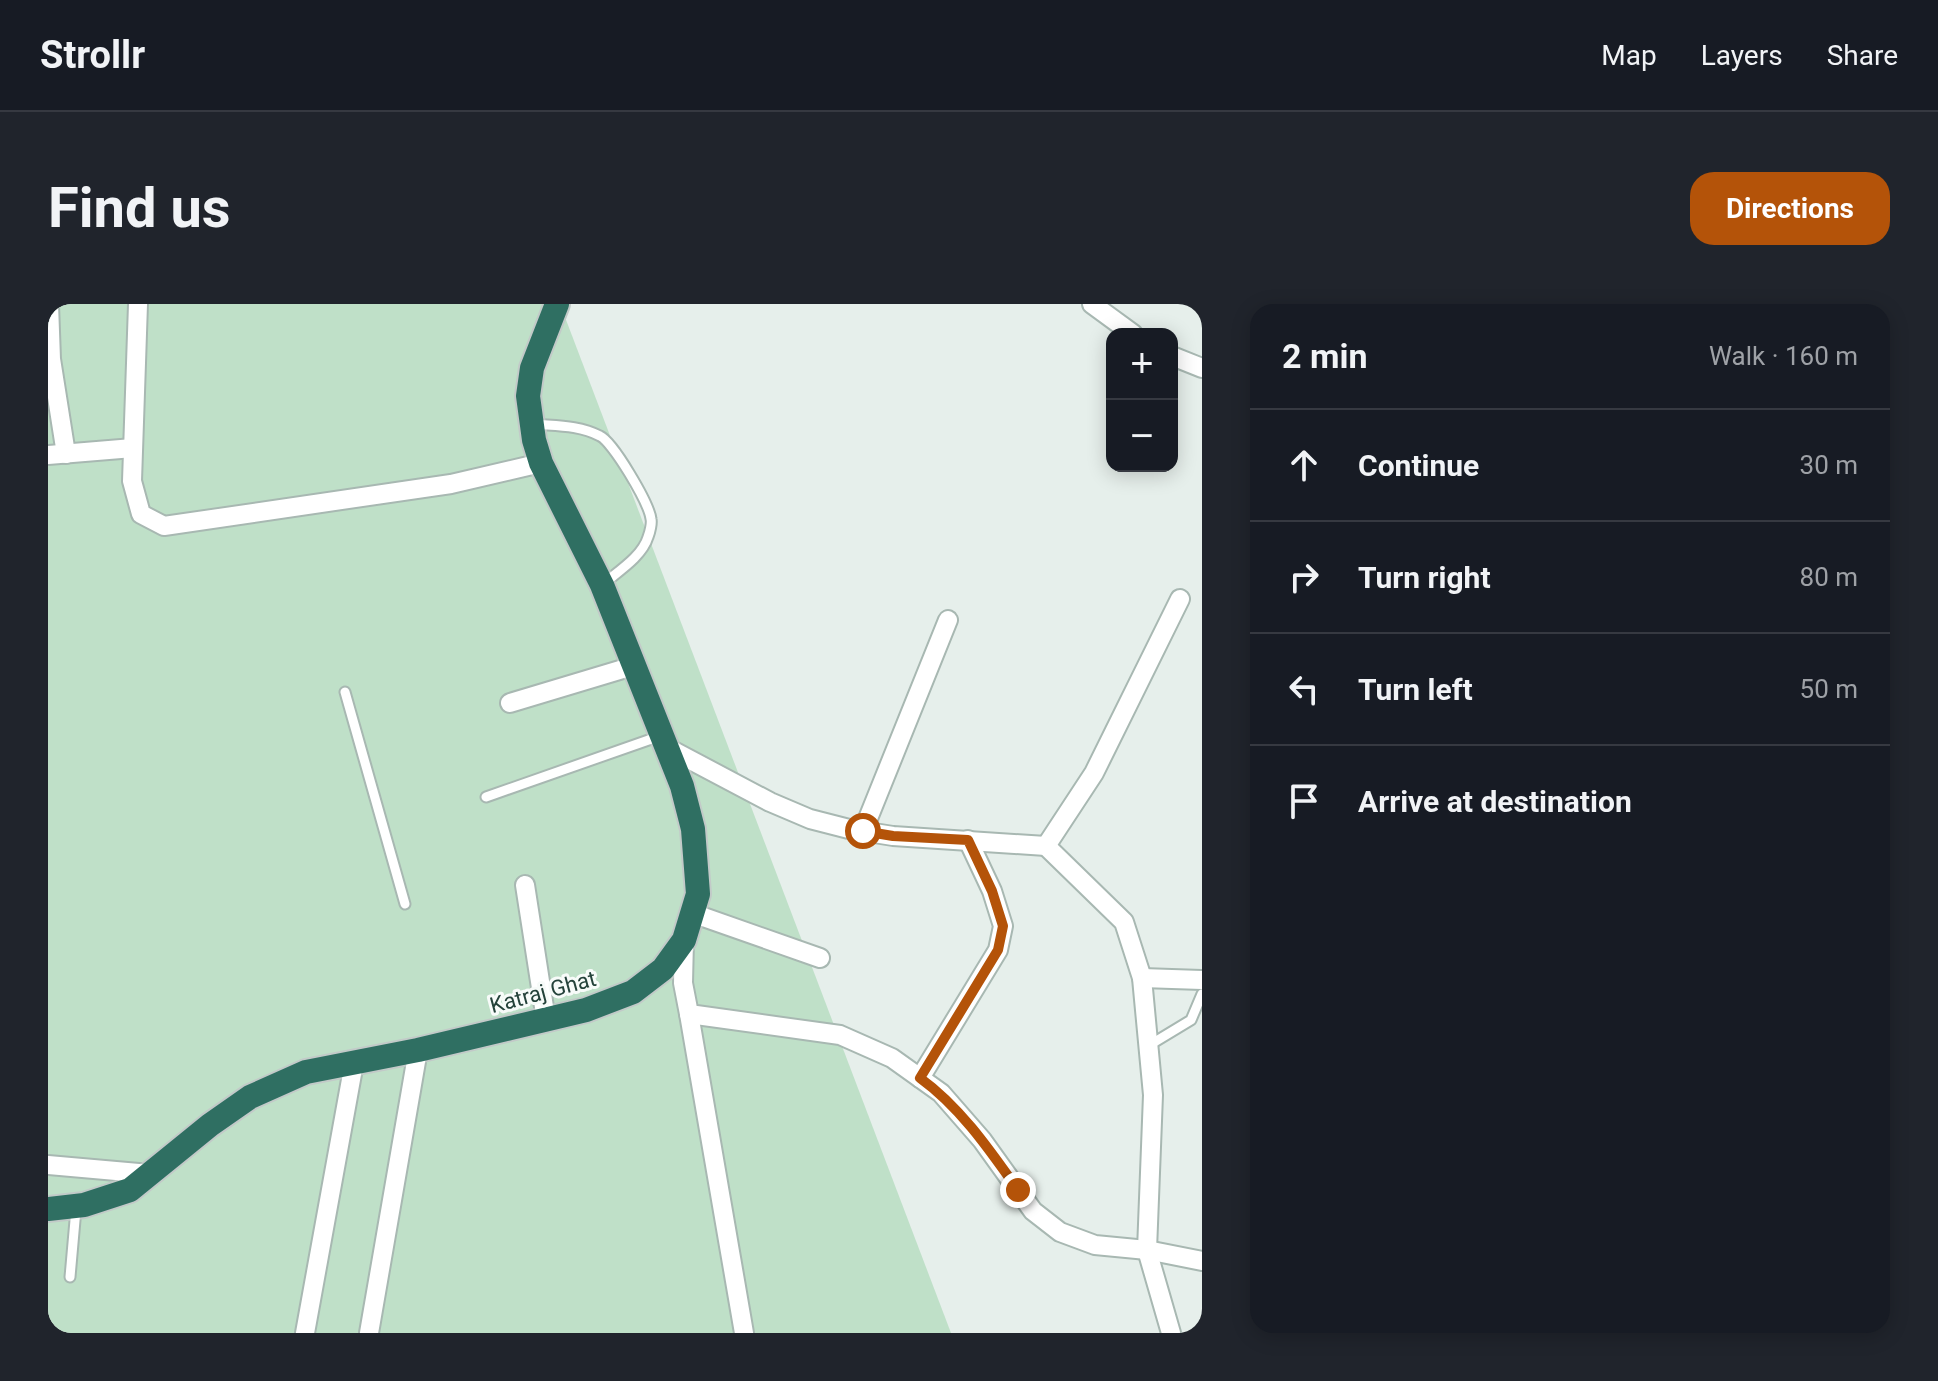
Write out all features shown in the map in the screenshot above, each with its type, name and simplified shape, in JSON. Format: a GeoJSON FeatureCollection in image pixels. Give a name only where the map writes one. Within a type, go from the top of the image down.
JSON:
{"type":"FeatureCollection","features":[{"type":"Feature","properties":{"kind":"highway","name":"Katraj Ghat"},"geometry":{"type":"LineString","coordinates":[[48,1209],[76,1206],[130,1190],[250,1097],[306,1072],[546,1020],[586,1010],[633,992],[663,969],[684,940],[698,894],[693,829],[682,786],[602,585],[541,463],[530,423],[528,396],[532,368],[552,307]]}},
{"type":"Feature","properties":{"kind":"street"},"geometry":{"type":"LineString","coordinates":[[49,304],[57,454],[133,448]]}},
{"type":"Feature","properties":{"kind":"street"},"geometry":{"type":"LineString","coordinates":[[138,304],[132,481],[141,514],[164,526],[451,484],[541,463]]}},
{"type":"Feature","properties":{"kind":"street"},"geometry":{"type":"LineString","coordinates":[[1092,304],[1125,328]]}},
{"type":"Feature","properties":{"kind":"street"},"geometry":{"type":"LineString","coordinates":[[1178,358],[1202,368]]}},
{"type":"Feature","properties":{"kind":"street"},"geometry":{"type":"LineString","coordinates":[[1046,846],[1094,773],[1180,599]]}},
{"type":"Feature","properties":{"kind":"street"},"geometry":{"type":"LineString","coordinates":[[863,831],[948,620]]}},
{"type":"Feature","properties":{"kind":"street"},"geometry":{"type":"LineString","coordinates":[[510,703],[633,666]]}},
{"type":"Feature","properties":{"kind":"street"},"geometry":{"type":"LineString","coordinates":[[662,741],[810,819],[893,836],[1046,846],[1124,922],[1142,978],[1153,1095],[1147,1250],[1171,1333]]}},
{"type":"Feature","properties":{"kind":"street"},"geometry":{"type":"LineString","coordinates":[[920,1078],[998,950],[1001,938],[1003,926],[992,891],[968,840]]}},
{"type":"Feature","properties":{"kind":"street"},"geometry":{"type":"LineString","coordinates":[[525,885],[546,1020]]}},
{"type":"Feature","properties":{"kind":"street"},"geometry":{"type":"LineString","coordinates":[[692,913],[820,958]]}},
{"type":"Feature","properties":{"kind":"street"},"geometry":{"type":"LineString","coordinates":[[684,940],[683,983],[744,1333]]}},
{"type":"Feature","properties":{"kind":"street"},"geometry":{"type":"LineString","coordinates":[[1142,978],[1202,980]]}},
{"type":"Feature","properties":{"kind":"street"},"geometry":{"type":"LineString","coordinates":[[689,1014],[840,1035],[892,1058],[941,1093],[982,1140],[1033,1211],[1060,1232],[1095,1245],[1147,1250],[1202,1261]]}},
{"type":"Feature","properties":{"kind":"street"},"geometry":{"type":"LineString","coordinates":[[369,1333],[418,1050]]}},
{"type":"Feature","properties":{"kind":"street"},"geometry":{"type":"LineString","coordinates":[[305,1333],[354,1063]]}},
{"type":"Feature","properties":{"kind":"street"},"geometry":{"type":"LineString","coordinates":[[48,1165],[150,1174]]}},
{"type":"Feature","properties":{"kind":"lane"},"geometry":{"type":"LineString","coordinates":[[530,423],[579,427],[603,437],[612,447],[652,519],[648,540],[636,556],[602,585]]}},
{"type":"Feature","properties":{"kind":"lane"},"geometry":{"type":"LineString","coordinates":[[345,692],[405,904]]}},
{"type":"Feature","properties":{"kind":"lane"},"geometry":{"type":"LineString","coordinates":[[486,797],[662,741]]}},
{"type":"Feature","properties":{"kind":"lane"},"geometry":{"type":"LineString","coordinates":[[1148,1046],[1191,1020],[1202,994]]}},
{"type":"Feature","properties":{"kind":"lane"},"geometry":{"type":"LineString","coordinates":[[70,1277],[76,1206]]}},
{"type":"Feature","properties":{"kind":"green space"},"geometry":{"type":"Polygon","coordinates":[[[48,304],[560,304],[951,1333],[48,1333],[48,304]]]}},
{"type":"Feature","properties":{"kind":"route"},"geometry":{"type":"LineString","coordinates":[[863,831],[893,836],[968,840],[992,891],[1003,926],[998,950],[920,1078],[941,1093],[982,1140],[1018,1190]]}}]}
